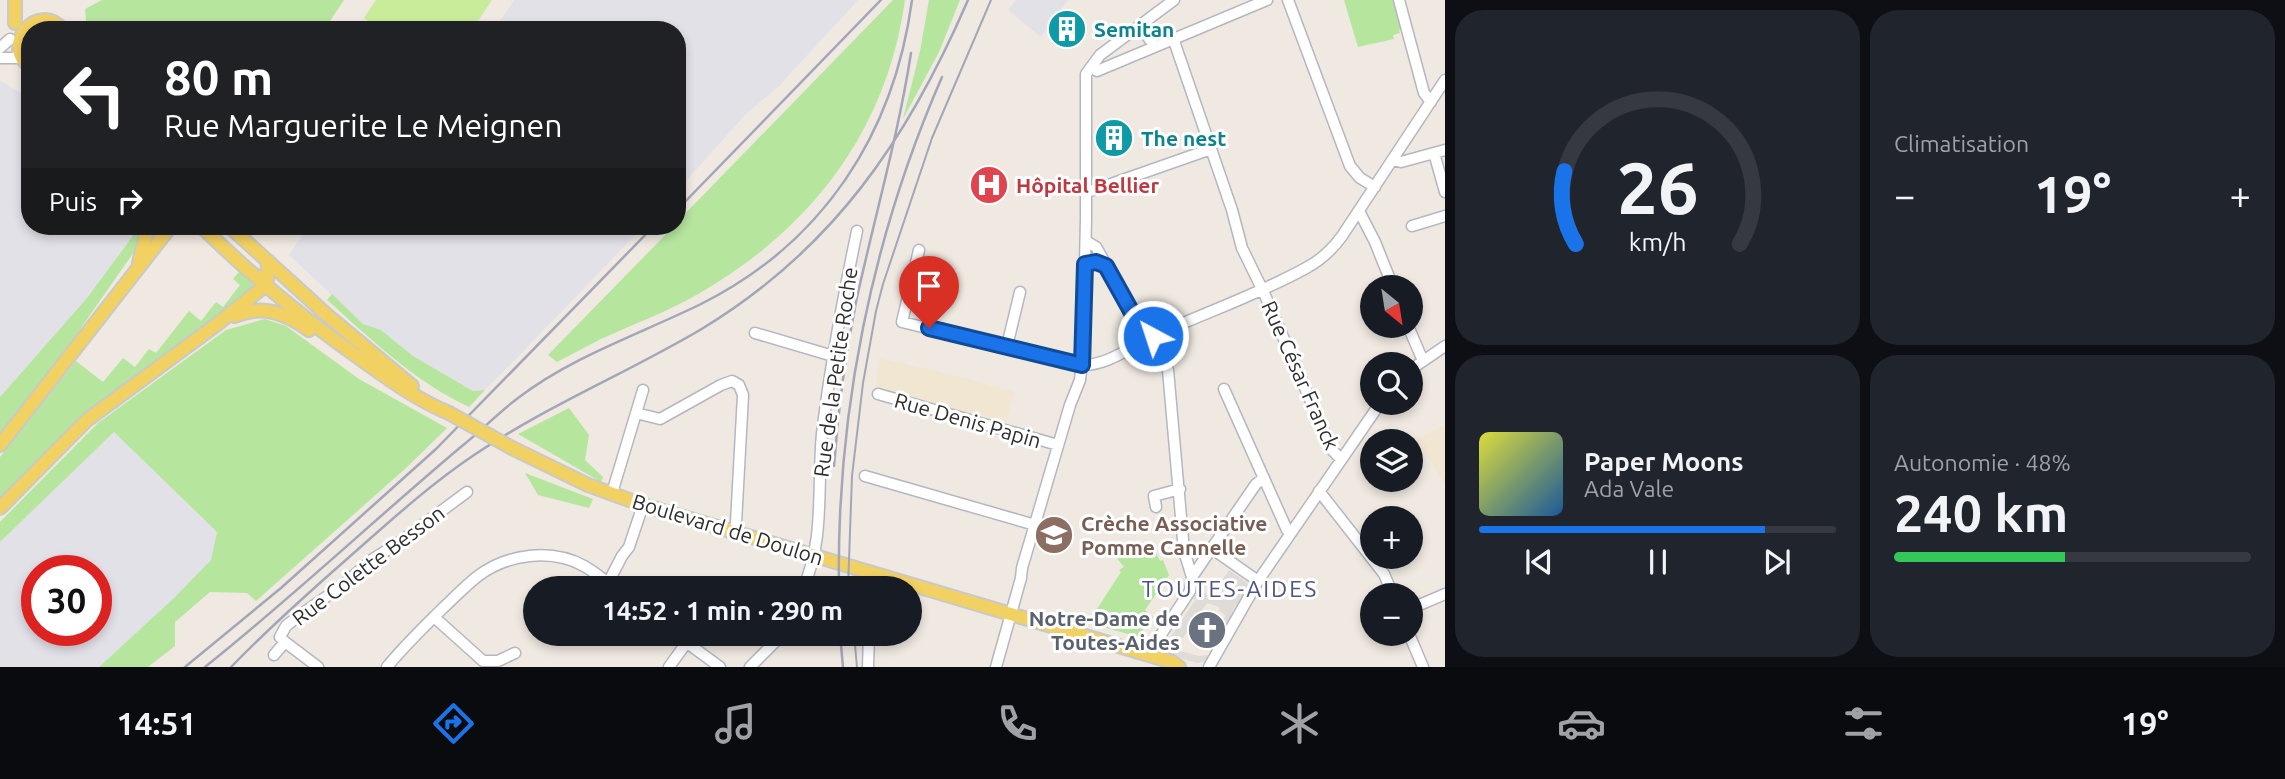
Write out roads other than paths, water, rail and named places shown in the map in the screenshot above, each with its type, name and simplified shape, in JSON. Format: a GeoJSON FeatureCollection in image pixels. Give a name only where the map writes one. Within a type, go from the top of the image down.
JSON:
{"type":"FeatureCollection","features":[{"type":"Feature","properties":{"kind":"main road"},"geometry":{"type":"LineString","coordinates":[[15,0],[15,23],[5,43],[21,61]]}},
{"type":"Feature","properties":{"kind":"main road"},"geometry":{"type":"LineString","coordinates":[[15,23],[27,14],[42,9],[56,21]]}},
{"type":"Feature","properties":{"kind":"main road"},"geometry":{"type":"LineString","coordinates":[[138,266],[146,235]]}},
{"type":"Feature","properties":{"kind":"main road"},"geometry":{"type":"LineString","coordinates":[[0,445],[164,235]]}},
{"type":"Feature","properties":{"kind":"main road"},"geometry":{"type":"LineString","coordinates":[[211,235],[265,285],[326,335],[427,404],[449,413]]}},
{"type":"Feature","properties":{"kind":"main road"},"geometry":{"type":"LineString","coordinates":[[232,235],[257,252]]}},
{"type":"Feature","properties":{"kind":"main road"},"geometry":{"type":"LineString","coordinates":[[239,235],[398,375],[449,413]]}},
{"type":"Feature","properties":{"kind":"main road"},"geometry":{"type":"LineString","coordinates":[[0,508],[87,419],[216,325],[265,285],[268,261]]}},
{"type":"Feature","properties":{"kind":"main road"},"geometry":{"type":"LineString","coordinates":[[292,307],[302,307],[313,302]]}},
{"type":"Feature","properties":{"kind":"main road"},"geometry":{"type":"LineString","coordinates":[[216,325],[244,312],[275,312],[299,323],[360,368],[385,377]]}},
{"type":"Feature","properties":{"kind":"main road","name":"Boulevard de Doulon"},"geometry":{"type":"LineString","coordinates":[[449,413],[565,474],[643,505],[1148,654],[1179,667]]}},
{"type":"Feature","properties":{"kind":"street"},"geometry":{"type":"LineString","coordinates":[[1094,67],[1100,55],[1174,0]]}},
{"type":"Feature","properties":{"kind":"street"},"geometry":{"type":"LineString","coordinates":[[996,667],[1058,445],[1080,380],[1086,241],[1086,74],[1094,67],[1267,0]]}},
{"type":"Feature","properties":{"kind":"street"},"geometry":{"type":"LineString","coordinates":[[1288,0],[1350,166],[1360,178],[1375,187]]}},
{"type":"Feature","properties":{"kind":"street"},"geometry":{"type":"LineString","coordinates":[[1399,0],[1424,93],[1430,102]]}},
{"type":"Feature","properties":{"kind":"street"},"geometry":{"type":"LineString","coordinates":[[1139,26],[1154,46]]}},
{"type":"Feature","properties":{"kind":"street","name":"Rue César Franck"},"geometry":{"type":"LineString","coordinates":[[1172,38],[1232,211],[1242,248],[1263,289],[1332,450],[1341,459]]}},
{"type":"Feature","properties":{"kind":"street"},"geometry":{"type":"LineString","coordinates":[[0,58],[16,58]]}},
{"type":"Feature","properties":{"kind":"street"},"geometry":{"type":"LineString","coordinates":[[919,250],[902,322],[1082,365],[1100,362],[1263,289],[1327,255],[1445,80]]}},
{"type":"Feature","properties":{"kind":"street"},"geometry":{"type":"LineString","coordinates":[[1085,191],[1211,149]]}},
{"type":"Feature","properties":{"kind":"street"},"geometry":{"type":"LineString","coordinates":[[1393,160],[1401,162],[1440,152],[1445,192]]}},
{"type":"Feature","properties":{"kind":"street"},"geometry":{"type":"LineString","coordinates":[[1359,211],[1387,275]]}},
{"type":"Feature","properties":{"kind":"street"},"geometry":{"type":"LineString","coordinates":[[1412,226],[1445,216]]}},
{"type":"Feature","properties":{"kind":"street","name":"Rue de la Petite Roche"},"geometry":{"type":"LineString","coordinates":[[809,576],[814,555],[822,434],[833,356],[857,231]]}},
{"type":"Feature","properties":{"kind":"street"},"geometry":{"type":"LineString","coordinates":[[1086,241],[1096,247],[1170,376],[1184,551],[1192,577]]}},
{"type":"Feature","properties":{"kind":"street"},"geometry":{"type":"LineString","coordinates":[[1085,264],[1096,262],[1106,266]]}},
{"type":"Feature","properties":{"kind":"street"},"geometry":{"type":"LineString","coordinates":[[1007,346],[1020,292]]}},
{"type":"Feature","properties":{"kind":"street"},"geometry":{"type":"LineString","coordinates":[[755,333],[833,356]]}},
{"type":"Feature","properties":{"kind":"street"},"geometry":{"type":"LineString","coordinates":[[1423,360],[1445,346]]}},
{"type":"Feature","properties":{"kind":"street"},"geometry":{"type":"LineString","coordinates":[[636,413],[660,419],[721,385],[732,381],[739,385],[743,395],[737,518],[734,531]]}},
{"type":"Feature","properties":{"kind":"street"},"geometry":{"type":"LineString","coordinates":[[1224,388],[1287,530]]}},
{"type":"Feature","properties":{"kind":"street"},"geometry":{"type":"LineString","coordinates":[[612,493],[643,390]]}},
{"type":"Feature","properties":{"kind":"street","name":"Rue Denis Papin"},"geometry":{"type":"LineString","coordinates":[[878,394],[1058,445]]}},
{"type":"Feature","properties":{"kind":"street"},"geometry":{"type":"LineString","coordinates":[[1209,667],[1258,581],[1372,415]]}},
{"type":"Feature","properties":{"kind":"street"},"geometry":{"type":"LineString","coordinates":[[865,476],[1035,525]]}},
{"type":"Feature","properties":{"kind":"street"},"geometry":{"type":"LineString","coordinates":[[1148,654],[1188,596],[1192,577],[1211,548],[1256,485],[1264,478]]}},
{"type":"Feature","properties":{"kind":"street"},"geometry":{"type":"LineString","coordinates":[[1156,507],[1154,496],[1180,489]]}},
{"type":"Feature","properties":{"kind":"street"},"geometry":{"type":"LineString","coordinates":[[1319,491],[1384,574],[1388,583]]}},
{"type":"Feature","properties":{"kind":"street","name":"Rue Colette Besson"},"geometry":{"type":"LineString","coordinates":[[285,642],[279,637],[286,626],[467,492]]}},
{"type":"Feature","properties":{"kind":"street"},"geometry":{"type":"LineString","coordinates":[[615,576],[622,556],[629,547],[643,505]]}},
{"type":"Feature","properties":{"kind":"street"},"geometry":{"type":"LineString","coordinates":[[1211,548],[1258,581]]}},
{"type":"Feature","properties":{"kind":"street"},"geometry":{"type":"LineString","coordinates":[[387,667],[434,617],[479,575],[506,561],[548,556],[569,560],[598,576]]}},
{"type":"Feature","properties":{"kind":"street"},"geometry":{"type":"LineString","coordinates":[[1423,603],[1445,594]]}},
{"type":"Feature","properties":{"kind":"street"},"geometry":{"type":"LineString","coordinates":[[434,617],[483,661],[498,661],[515,653]]}},
{"type":"Feature","properties":{"kind":"street"},"geometry":{"type":"LineString","coordinates":[[274,655],[285,642],[318,667]]}},
{"type":"Feature","properties":{"kind":"street"},"geometry":{"type":"LineString","coordinates":[[669,667],[684,646]]}},
{"type":"Feature","properties":{"kind":"street"},"geometry":{"type":"LineString","coordinates":[[692,646],[720,667]]}},
{"type":"Feature","properties":{"kind":"street"},"geometry":{"type":"LineString","coordinates":[[750,667],[771,646]]}},
{"type":"Feature","properties":{"kind":"street"},"geometry":{"type":"LineString","coordinates":[[867,667],[869,646]]}},
{"type":"Feature","properties":{"kind":"street"},"geometry":{"type":"LineString","coordinates":[[1414,646],[1423,667]]}},
{"type":"Feature","properties":{"kind":"tram line"},"geometry":{"type":"LineString","coordinates":[[848,576],[852,476],[863,383],[876,311],[932,138],[991,0]]}},
{"type":"Feature","properties":{"kind":"tram line"},"geometry":{"type":"LineString","coordinates":[[855,646],[857,667]]}},
{"type":"Feature","properties":{"kind":"railway"},"geometry":{"type":"LineString","coordinates":[[686,201],[881,0]]}},
{"type":"Feature","properties":{"kind":"railway"},"geometry":{"type":"LineString","coordinates":[[205,667],[518,398],[584,358],[701,304],[744,279],[783,250],[817,216],[846,179],[869,139],[889,95],[903,49],[912,0]]}},
{"type":"Feature","properties":{"kind":"railway"},"geometry":{"type":"LineString","coordinates":[[231,667],[332,572],[457,467],[529,421],[700,330],[747,299],[790,264],[827,227],[861,187],[892,144],[920,99],[968,0]]}},
{"type":"Feature","properties":{"kind":"railway"},"geometry":{"type":"LineString","coordinates":[[834,466],[842,384],[852,322],[911,53]]}},
{"type":"Feature","properties":{"kind":"railway"},"geometry":{"type":"LineString","coordinates":[[839,576],[844,457],[863,327],[896,200],[942,77]]}},
{"type":"Feature","properties":{"kind":"railway"},"geometry":{"type":"LineString","coordinates":[[185,667],[281,588],[436,449],[645,235]]}},
{"type":"Feature","properties":{"kind":"railway"},"geometry":{"type":"LineString","coordinates":[[841,646],[843,667]]}},
{"type":"Feature","properties":{"kind":"place","name":"Semitan"},"geometry":{"type":"Point","coordinates":[1067,29]}},
{"type":"Feature","properties":{"kind":"place","name":"The nest"},"geometry":{"type":"Point","coordinates":[1114,138]}},
{"type":"Feature","properties":{"kind":"place","name":"Hôpital Bellier"},"geometry":{"type":"Point","coordinates":[989,185]}},
{"type":"Feature","properties":{"kind":"place","name":"Crèche Associative Pomme Cannelle"},"geometry":{"type":"Point","coordinates":[1054,535]}},
{"type":"Feature","properties":{"kind":"place","name":"Notre-Dame de Toutes-Aides"},"geometry":{"type":"Point","coordinates":[1207,630]}},
{"type":"Feature","properties":{"kind":"district","name":"TOUTES-AIDES"},"geometry":{"type":"Point","coordinates":[1230,588]}}]}
